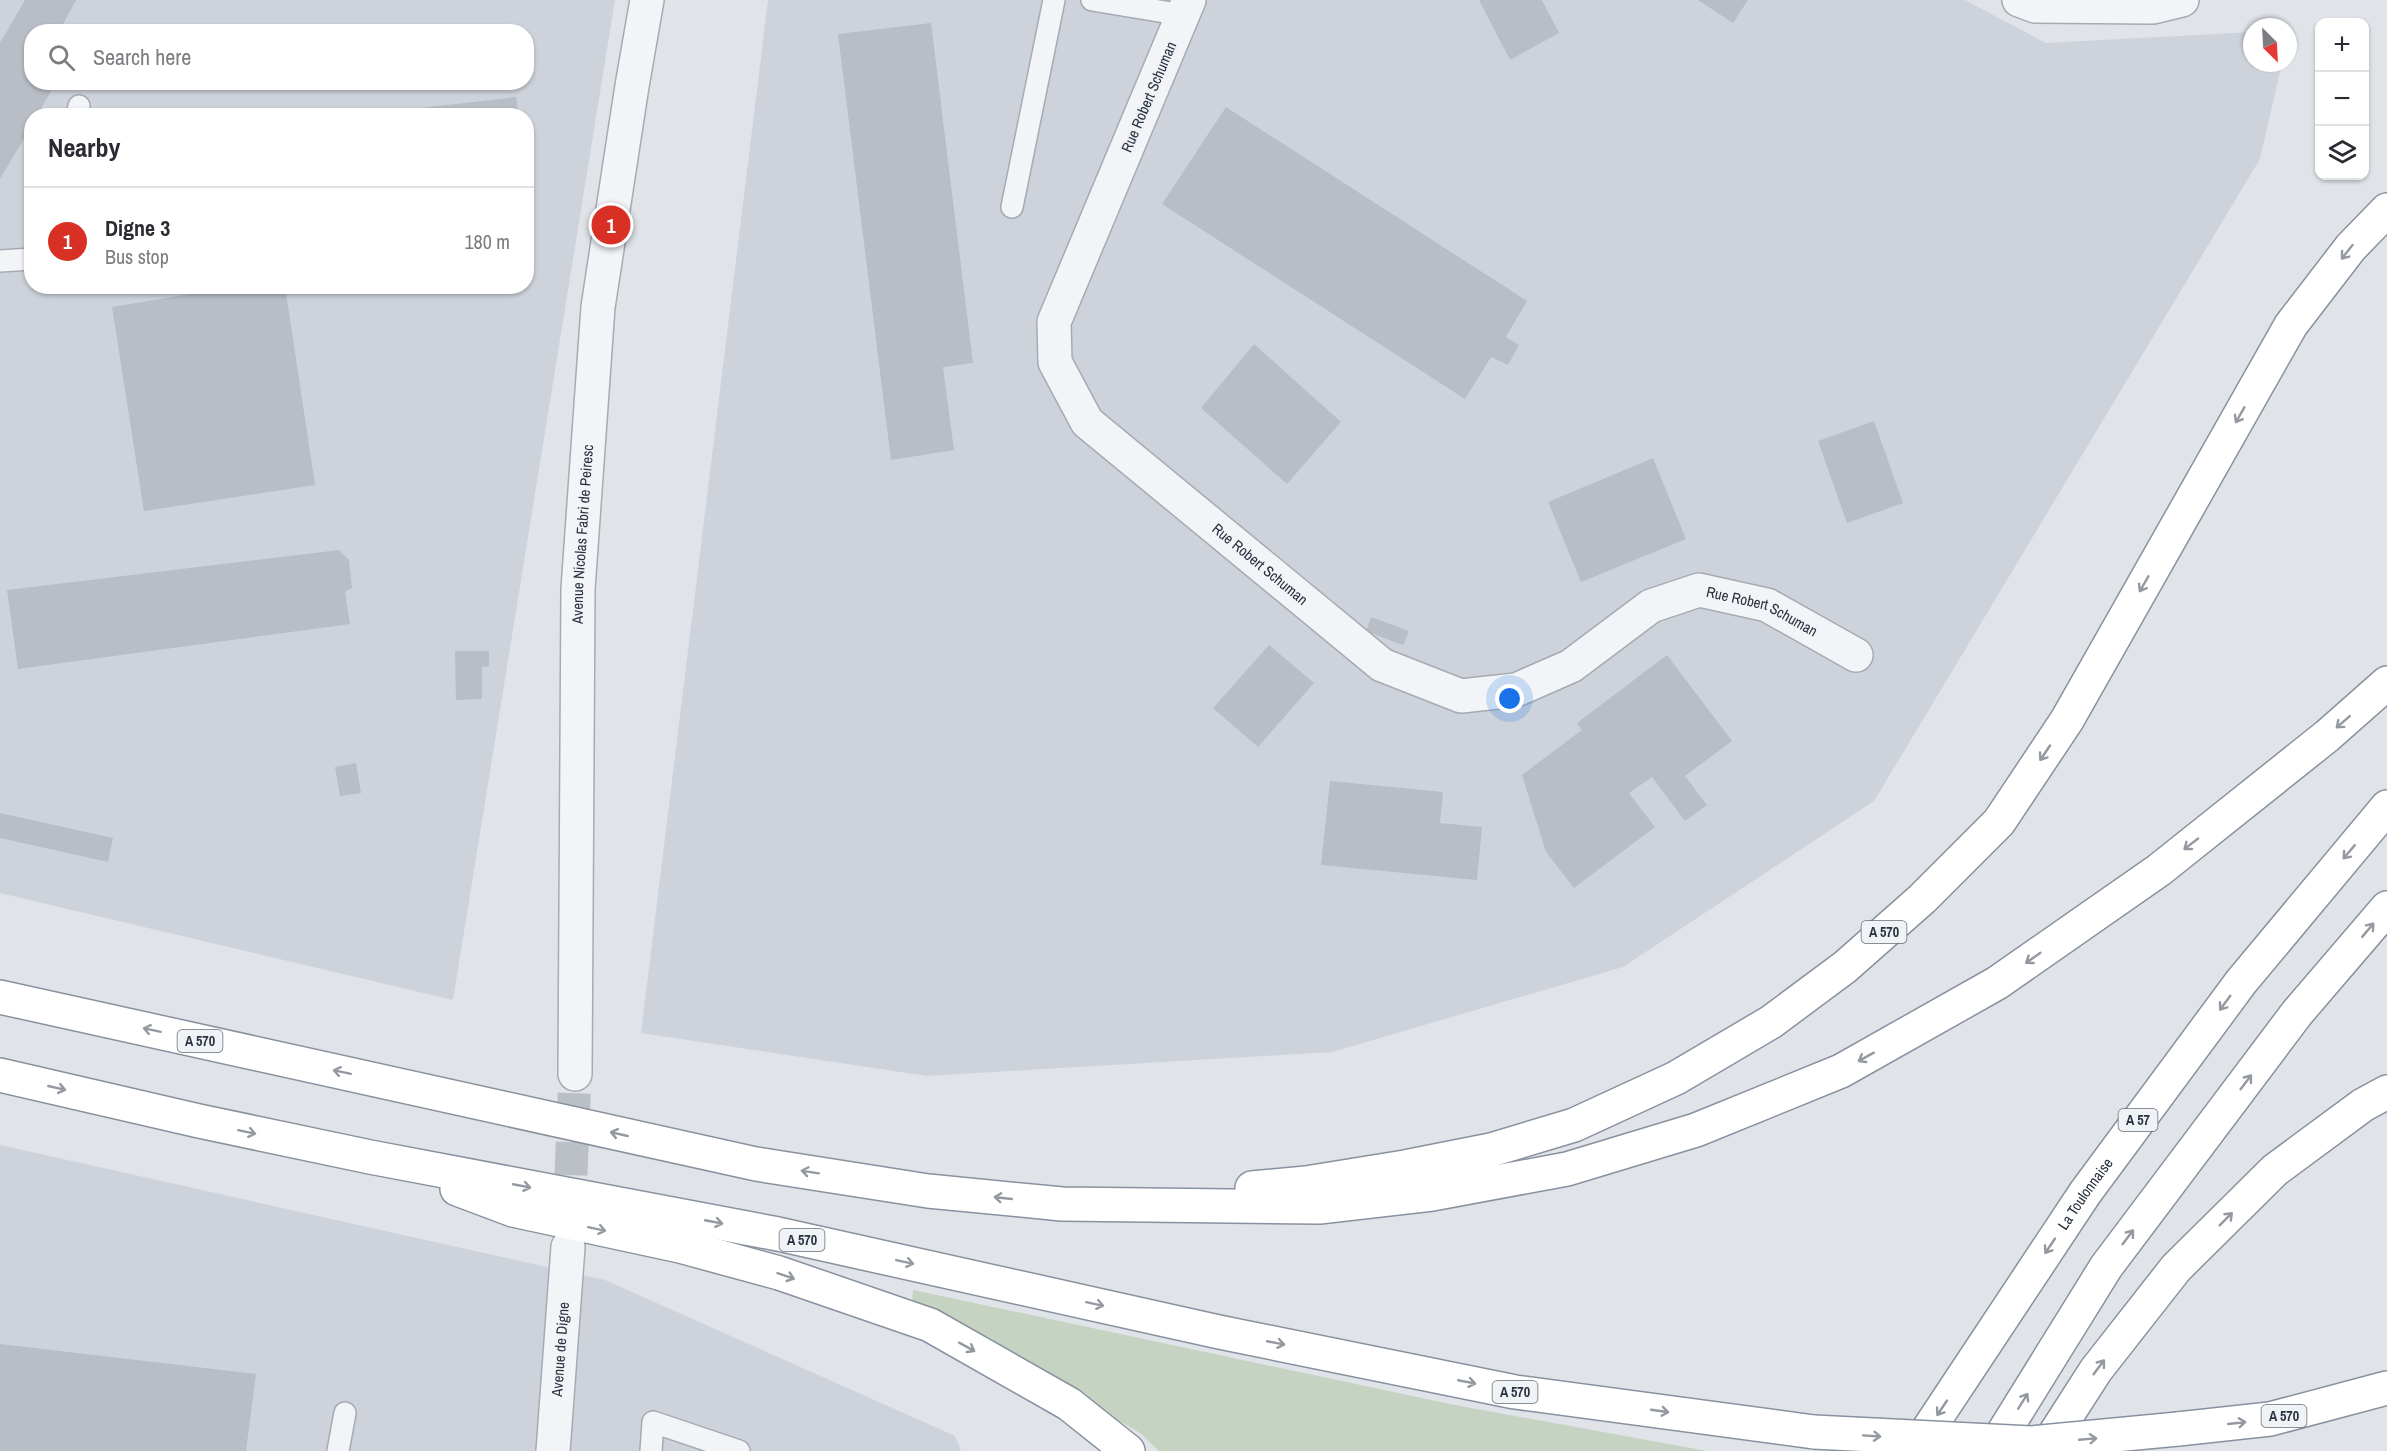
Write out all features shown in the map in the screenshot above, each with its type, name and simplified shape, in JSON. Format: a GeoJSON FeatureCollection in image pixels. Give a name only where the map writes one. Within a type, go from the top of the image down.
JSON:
{"type":"FeatureCollection","features":[{"type":"Feature","properties":{"kind":"highway","name":"A 570"},"geometry":{"type":"LineString","coordinates":[[1062,1204],[1306,1183],[1491,1150],[1574,1125],[1676,1078],[1771,1022],[1836,974],[1922,899],[1999,822],[2067,720],[2291,326],[2351,247],[2387,210]]}},
{"type":"Feature","properties":{"kind":"highway","name":"A 570"},"geometry":{"type":"LineString","coordinates":[[0,997],[756,1164],[928,1191],[1062,1204],[1319,1207],[1431,1194],[1567,1169],[1696,1130],[1841,1071],[1997,983],[2158,870],[2327,736],[2387,683]]}},
{"type":"Feature","properties":{"kind":"highway","name":"La Toulonnaise"},"geometry":{"type":"LineString","coordinates":[[1914,1451],[2092,1184],[2241,982],[2387,807]]}},
{"type":"Feature","properties":{"kind":"highway"},"geometry":{"type":"LineString","coordinates":[[1992,1451],[2106,1267],[2298,1013],[2387,908]]}},
{"type":"Feature","properties":{"kind":"highway","name":"A 570"},"geometry":{"type":"LineString","coordinates":[[0,1075],[382,1160],[778,1234],[1219,1332],[1515,1392],[1814,1432],[2031,1443],[2270,1419],[2387,1388]]}},
{"type":"Feature","properties":{"kind":"highway"},"geometry":{"type":"LineString","coordinates":[[2044,1451],[2096,1370],[2176,1268],[2275,1170],[2363,1106],[2387,1092]]}},
{"type":"Feature","properties":{"kind":"highway","name":"A 570"},"geometry":{"type":"LineString","coordinates":[[382,1160],[513,1210],[680,1246],[757,1267],[930,1325],[1069,1404],[1128,1451]]}},
{"type":"Feature","properties":{"kind":"street","name":"Avenue Nicolas Fabri de Peiresc"},"geometry":{"type":"LineString","coordinates":[[575,1074],[578,589],[598,307],[647,0]]}},
{"type":"Feature","properties":{"kind":"street"},"geometry":{"type":"LineString","coordinates":[[2019,0],[2035,6],[2153,7],[2182,0]]}},
{"type":"Feature","properties":{"kind":"street","name":"Rue Robert Schuman"},"geometry":{"type":"LineString","coordinates":[[1186,7],[1054,322],[1055,362],[1087,422],[1382,665],[1461,696],[1516,690],[1571,666],[1651,606],[1699,590],[1767,605],[1856,655]]}},
{"type":"Feature","properties":{"kind":"street","name":"Avenue de Digne"},"geometry":{"type":"LineString","coordinates":[[553,1451],[568,1247]]}},
{"type":"Feature","properties":{"kind":"lane"},"geometry":{"type":"LineString","coordinates":[[1012,207],[1054,0]]}},
{"type":"Feature","properties":{"kind":"lane"},"geometry":{"type":"LineString","coordinates":[[1092,0],[1186,7]]}},
{"type":"Feature","properties":{"kind":"lane"},"geometry":{"type":"LineString","coordinates":[[0,261],[24,260]]}},
{"type":"Feature","properties":{"kind":"lane"},"geometry":{"type":"LineString","coordinates":[[338,1451],[345,1413]]}},
{"type":"Feature","properties":{"kind":"lane"},"geometry":{"type":"LineString","coordinates":[[651,1451],[653,1422],[739,1451]]}},
{"type":"Feature","properties":{"kind":"shaded area"},"geometry":{"type":"Polygon","coordinates":[[[0,0],[615,0],[453,1000],[0,893],[0,0]]]}},
{"type":"Feature","properties":{"kind":"shaded area"},"geometry":{"type":"Polygon","coordinates":[[[768,0],[1965,0],[2046,43],[2243,32],[2243,72],[2280,72],[2260,159],[1874,801],[1623,967],[1332,1052],[927,1076],[641,1033],[768,0]]]}},
{"type":"Feature","properties":{"kind":"shaded area"},"geometry":{"type":"Polygon","coordinates":[[[0,1145],[605,1280],[955,1436],[961,1451],[0,1451],[0,1145]]]}},
{"type":"Feature","properties":{"kind":"green space"},"geometry":{"type":"Polygon","coordinates":[[[913,1290],[1455,1405],[1707,1451],[1159,1451],[1140,1433],[912,1301],[913,1290]]]}},
{"type":"Feature","properties":{"kind":"building"},"geometry":{"type":"Polygon","coordinates":[[[25,0],[76,0],[63,24],[24,24],[24,90],[52,90],[41,108],[24,108],[24,138],[0,179],[0,43],[25,0]]]}},
{"type":"Feature","properties":{"kind":"building"},"geometry":{"type":"Polygon","coordinates":[[[1479,0],[1542,0],[1559,33],[1510,60],[1479,0]]]}},
{"type":"Feature","properties":{"kind":"building"},"geometry":{"type":"Polygon","coordinates":[[[1698,0],[1748,0],[1733,23],[1698,0]]]}},
{"type":"Feature","properties":{"kind":"building"},"geometry":{"type":"Polygon","coordinates":[[[931,23],[973,363],[943,367],[954,450],[891,460],[838,34],[931,23]]]}},
{"type":"Feature","properties":{"kind":"building"},"geometry":{"type":"Polygon","coordinates":[[[516,97],[518,108],[420,108],[516,97]]]}},
{"type":"Feature","properties":{"kind":"building"},"geometry":{"type":"Polygon","coordinates":[[[1226,107],[1527,301],[1506,337],[1519,345],[1508,365],[1491,357],[1465,399],[1162,204],[1226,107]]]}},
{"type":"Feature","properties":{"kind":"building"},"geometry":{"type":"Polygon","coordinates":[[[190,294],[286,294],[315,485],[144,511],[112,307],[190,294]]]}},
{"type":"Feature","properties":{"kind":"building"},"geometry":{"type":"Polygon","coordinates":[[[1254,344],[1341,422],[1287,484],[1201,408],[1254,344]]]}},
{"type":"Feature","properties":{"kind":"building"},"geometry":{"type":"Polygon","coordinates":[[[1874,421],[1903,503],[1847,523],[1818,441],[1874,421]]]}},
{"type":"Feature","properties":{"kind":"building"},"geometry":{"type":"Polygon","coordinates":[[[1653,458],[1686,539],[1581,582],[1548,502],[1653,458]]]}},
{"type":"Feature","properties":{"kind":"building"},"geometry":{"type":"Polygon","coordinates":[[[339,550],[349,560],[352,588],[345,592],[350,624],[18,669],[7,590],[339,550]]]}},
{"type":"Feature","properties":{"kind":"building"},"geometry":{"type":"Polygon","coordinates":[[[1371,617],[1409,631],[1403,645],[1366,631],[1371,617]]]}},
{"type":"Feature","properties":{"kind":"building"},"geometry":{"type":"Polygon","coordinates":[[[1269,645],[1314,683],[1258,747],[1213,708],[1269,645]]]}},
{"type":"Feature","properties":{"kind":"building"},"geometry":{"type":"Polygon","coordinates":[[[455,651],[489,651],[489,666],[482,667],[482,699],[456,700],[455,651]]]}},
{"type":"Feature","properties":{"kind":"building"},"geometry":{"type":"Polygon","coordinates":[[[1667,655],[1732,741],[1685,776],[1707,805],[1685,821],[1652,777],[1629,793],[1655,827],[1574,888],[1546,852],[1522,775],[1582,730],[1577,723],[1667,655]]]}},
{"type":"Feature","properties":{"kind":"building"},"geometry":{"type":"Polygon","coordinates":[[[356,763],[361,793],[340,796],[335,767],[356,763]]]}},
{"type":"Feature","properties":{"kind":"building"},"geometry":{"type":"Polygon","coordinates":[[[1330,781],[1443,792],[1440,823],[1482,827],[1477,880],[1321,865],[1330,781]]]}},
{"type":"Feature","properties":{"kind":"building"},"geometry":{"type":"Polygon","coordinates":[[[0,813],[113,838],[108,862],[0,838],[0,813]]]}},
{"type":"Feature","properties":{"kind":"building"},"geometry":{"type":"Polygon","coordinates":[[[0,1344],[256,1374],[246,1451],[0,1451],[0,1344]]]}},
{"type":"Feature","properties":{"kind":"tunnel"},"geometry":{"type":"LineString","coordinates":[[569,1224],[575,1074]]}},
{"type":"Feature","properties":{"kind":"place","name":"Digne 3"},"geometry":{"type":"Point","coordinates":[611,225]}}]}
